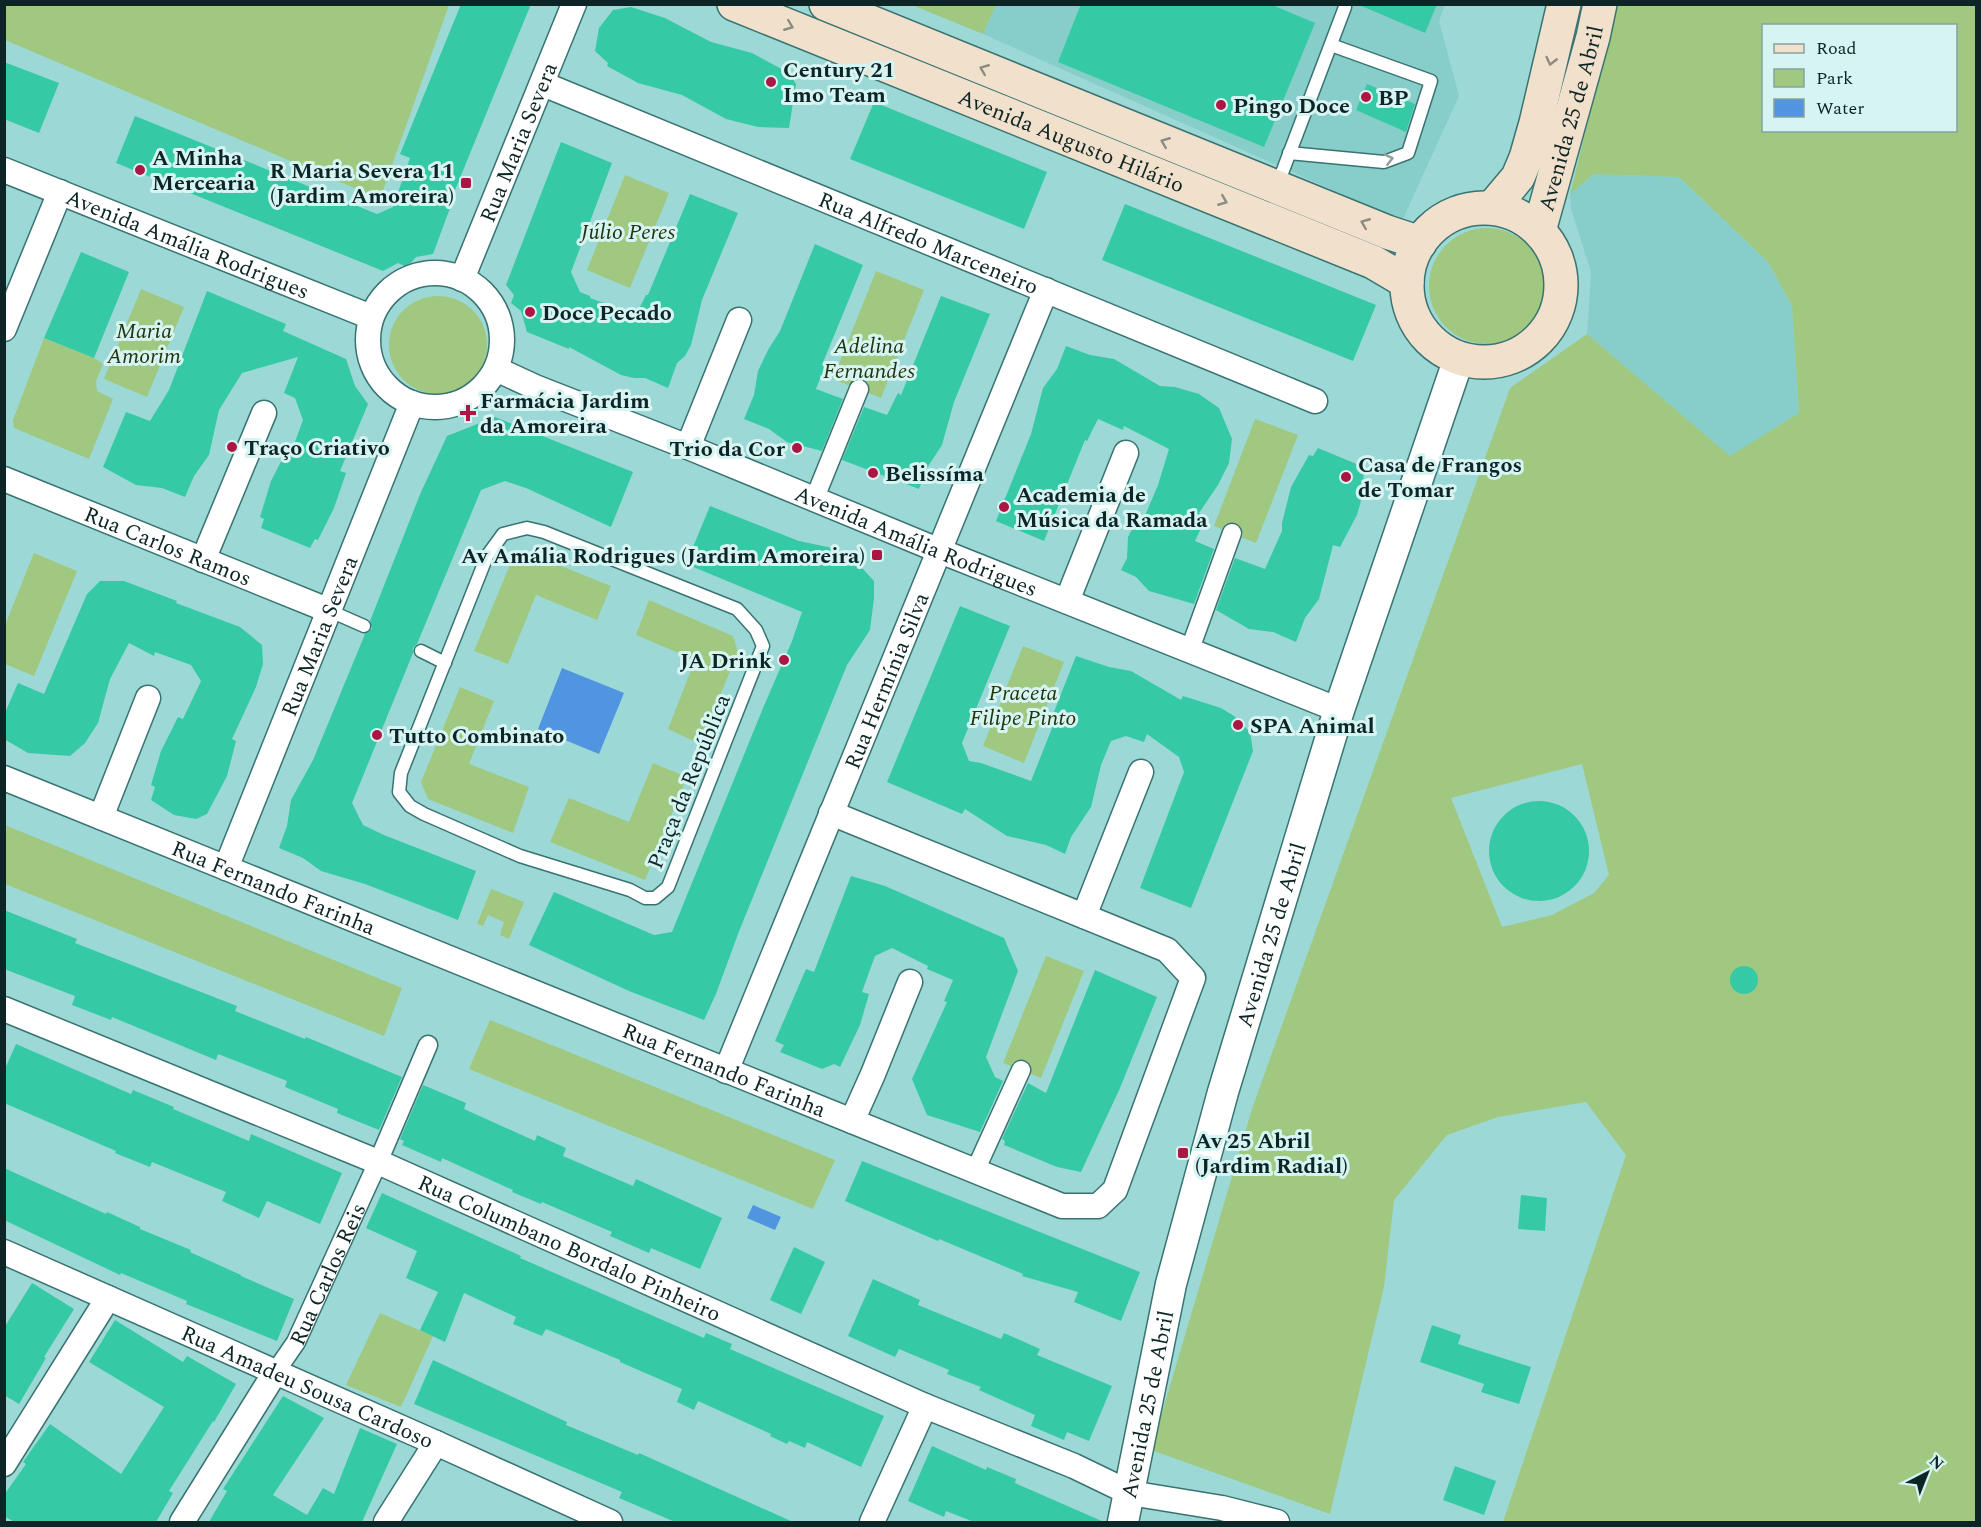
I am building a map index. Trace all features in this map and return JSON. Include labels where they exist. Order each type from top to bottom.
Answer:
[{"type":"main road","name":"Avenida Augusto Hilário","points":[[734,4],[1373,262],[1407,282]]},
{"type":"main road","name":"Avenida Augusto Hilário","points":[[826,4],[1387,232],[1420,243]]},
{"type":"main road","name":"Avenida 25 de Abril","points":[[1492,208],[1518,177],[1526,158],[1564,4]]},
{"type":"main road","name":"Avenida 25 de Abril","points":[[1539,231],[1588,58],[1600,4]]},
{"type":"main road","points":[[1492,208],[1517,216],[1539,231],[1554,252],[1561,277],[1560,303],[1550,327],[1533,346],[1510,358],[1484,363],[1459,358],[1437,346],[1420,328],[1410,306],[1407,282],[1411,262],[1420,243],[1434,227],[1451,216],[1471,209],[1492,208]]},
{"type":"street","name":"Rua Maria Severa","points":[[462,279],[574,4]]},
{"type":"street","name":"Rua Alfredo Marceneiro","points":[[543,84],[1315,401]]},
{"type":"street","name":"Avenida Amália Rodrigues","points":[[4,170],[371,317]]},
{"type":"street","points":[[4,328],[60,192]]},
{"type":"street","points":[[426,273],[444,274],[462,279],[480,291],[493,307],[501,327],[501,349],[496,369],[484,386],[469,398],[451,405],[432,407],[412,404],[394,393],[379,378],[370,358],[367,338],[371,317],[380,301],[393,287],[408,278],[426,273]]},
{"type":"street","name":"Rua Hermínia Silva","points":[[726,1071],[1046,290]]},
{"type":"street","points":[[688,447],[739,320]]},
{"type":"street","name":"Avenida 25 de Abril","points":[[1123,1522],[1171,1284],[1223,1092],[1339,710],[1459,358]]},
{"type":"street","name":"Avenida Amália Rodrigues","points":[[496,369],[940,551],[1339,710]]},
{"type":"street","points":[[814,500],[859,389]]},
{"type":"street","name":"Rua Maria Severa","points":[[226,868],[412,404]]},
{"type":"street","points":[[203,560],[264,413]]},
{"type":"street","points":[[1067,601],[1126,453]]},
{"type":"street","name":"Rua Carlos Ramos","points":[[4,479],[330,611]]},
{"type":"street","points":[[1190,649],[1232,533]]},
{"type":"street","points":[[101,818],[148,698]]},
{"type":"street","points":[[1084,916],[1141,772]]},
{"type":"street","name":"Rua Fernando Farinha","points":[[4,778],[1062,1206],[1098,1206],[1115,1190],[1193,978],[1167,950],[831,813]]},
{"type":"street","points":[[852,1121],[910,982]]},
{"type":"street","name":"Rua Columbano Bordalo Pinheiro","points":[[4,1009],[378,1162],[925,1406],[1074,1466],[1130,1493],[1222,1508],[1277,1522]]},
{"type":"street","name":"Rua Carlos Reis","points":[[182,1522],[276,1371],[297,1342],[428,1045]]},
{"type":"street","points":[[975,1171],[1021,1070]]},
{"type":"street","name":"Rua Amadeu Sousa Cardoso","points":[[4,1252],[276,1371],[610,1522]]},
{"type":"street","points":[[4,1464],[108,1298]]},
{"type":"street","points":[[872,1522],[925,1406]]},
{"type":"street","points":[[386,1522],[436,1443]]},
{"type":"lane","points":[[1277,187],[1345,8]]},
{"type":"lane","points":[[1289,153],[1384,162],[1408,153],[1431,81],[1331,45]]},
{"type":"lane","name":"Praça da República","points":[[527,528],[543,532],[737,609],[756,630],[764,646],[668,887],[655,898],[645,898],[630,890],[520,856],[410,806],[399,792],[401,773],[445,663],[487,556],[503,534],[527,528]]},
{"type":"lane","points":[[330,611],[364,626]]},
{"type":"lane","points":[[421,651],[445,663]]},
{"type":"shaded area","points":[[996,5],[1445,5],[1439,21],[1459,96],[1402,221],[983,34]]},
{"type":"shaded area","points":[[1594,174],[1679,177],[1768,262],[1792,306],[1799,413],[1730,457],[1587,334],[1591,272],[1571,209],[1570,194]]},
{"type":"green space","points":[[996,4],[983,34],[912,5]]},
{"type":"green space","points":[[4,5],[449,5],[380,199],[5,40]]},
{"type":"green space","points":[[1617,5],[1976,5],[1976,1522],[1503,1522],[1626,1155],[1586,1102],[1498,1117],[1447,1135],[1394,1200],[1384,1287],[1330,1514],[1151,1450],[1252,1109],[1510,388],[1587,334],[1730,456],[1799,413],[1792,306],[1768,262],[1679,177],[1594,174],[1570,194]],"holes":[[[1582,764],[1609,875],[1594,893],[1552,915],[1502,927],[1451,798]]]},
{"type":"green space","name":"Júlio Peres","points":[[625,175],[669,193],[630,288],[587,270]]},
{"type":"green space","points":[[1487,228],[1509,232],[1528,245],[1541,264],[1545,286],[1541,308],[1528,327],[1509,340],[1487,344],[1465,340],[1446,327],[1433,308],[1429,286],[1433,264],[1446,245],[1465,232]]},
{"type":"green space","name":"Adelina Fernandes","points":[[876,271],[924,290],[881,398],[833,379]]},
{"type":"green space","name":"Maria Amorim","points":[[141,289],[184,307],[147,397],[104,379]]},
{"type":"green space","points":[[438,296],[457,300],[472,311],[483,326],[487,345],[483,364],[472,379],[457,390],[438,394],[419,390],[404,379],[393,364],[389,345],[393,326],[404,311],[419,300]]},
{"type":"green space","points":[[44,338],[94,358],[103,364],[96,381],[97,391],[113,399],[89,459],[14,428],[13,420]]},
{"type":"green space","points":[[1255,419],[1298,435],[1256,543],[1214,526]]},
{"type":"green space","points":[[526,552],[611,586],[597,620],[536,595],[508,664],[474,651],[512,560]]},
{"type":"green space","points":[[34,553],[77,571],[34,676],[5,664],[5,625]]},
{"type":"green space","points":[[649,600],[733,636],[738,652],[700,744],[668,729],[695,660],[636,635]]},
{"type":"green space","name":"Praceta Filipe Pinto","points":[[1023,646],[1064,662],[1024,763],[983,746]]},
{"type":"green space","points":[[460,687],[494,701],[469,764],[529,787],[513,833],[428,799],[421,782]]},
{"type":"green space","points":[[653,763],[687,777],[645,880],[550,842],[569,798],[629,822]]},
{"type":"green space","points":[[5,825],[402,988],[384,1036],[5,884]]},
{"type":"green space","points":[[491,889],[524,902],[509,939],[500,935],[504,922],[488,915],[483,926],[477,924]]},
{"type":"green space","points":[[1046,956],[1084,971],[1041,1078],[1003,1063]]},
{"type":"green space","points":[[490,1020],[835,1160],[813,1209],[469,1069]]},
{"type":"green space","points":[[380,1313],[433,1336],[401,1407],[346,1385]]},
{"type":"water","points":[[562,668],[624,693],[599,754],[538,729]]},
{"type":"water","points":[[753,1205],[781,1217],[775,1230],[747,1218]]},
{"type":"building","points":[[461,4],[531,4],[451,200],[453,200],[433,254],[416,257],[407,267],[398,263],[383,271],[116,163],[135,116],[377,214],[393,207],[410,158],[400,154]]},
{"type":"building","name":"Pingo Doce","points":[[1081,4],[1270,4],[1315,23],[1264,147],[1058,62]]},
{"type":"building","points":[[1357,4],[1437,4],[1425,33]]},
{"type":"building","points":[[631,7],[665,18],[711,42],[752,53],[789,73],[796,84],[789,128],[758,127],[726,119],[682,95],[638,83],[607,66],[608,63],[595,51],[599,28],[613,10]]},
{"type":"building","points":[[4,62],[59,83],[39,133],[4,119]]},
{"type":"building","points":[[1367,84],[1415,104],[1406,132],[1356,110]]},
{"type":"building","points":[[874,102],[1047,172],[1024,229],[850,159]]},
{"type":"building","points":[[561,142],[612,163],[571,272],[580,292],[590,298],[636,315],[648,295],[690,194],[738,213],[702,300],[691,345],[685,356],[677,363],[668,388],[645,378],[621,375],[569,347],[569,349],[527,332],[521,311],[511,303],[514,295],[506,285]]},
{"type":"building","points":[[1125,204],[1376,305],[1353,361],[1102,260]]},
{"type":"building","points":[[815,244],[863,265],[822,365],[825,366],[816,389],[843,399],[822,451],[787,442],[769,429],[744,419],[754,395],[758,371],[780,331]]},
{"type":"building","points":[[81,252],[129,272],[94,358],[44,338]]},
{"type":"building","points":[[207,291],[286,324],[283,331],[346,359],[355,386],[368,404],[340,471],[346,473],[334,508],[318,540],[315,539],[310,548],[261,528],[264,519],[260,517],[271,481],[288,448],[292,450],[303,420],[295,398],[284,393],[298,357],[242,373],[219,410],[209,455],[194,476],[185,497],[162,488],[136,485],[103,467],[126,412],[150,421],[169,390]]},
{"type":"building","points":[[941,296],[990,314],[954,402],[942,445],[927,468],[919,489],[842,460],[864,407],[887,415],[898,393],[901,395]]},
{"type":"building","points":[[1066,346],[1090,355],[1114,359],[1160,386],[1175,387],[1199,394],[1219,408],[1232,439],[1229,463],[1218,485],[1199,513],[1206,518],[1195,541],[1214,549],[1194,604],[1149,591],[1136,577],[1121,570],[1127,558],[1128,537],[1139,515],[1144,518],[1158,485],[1169,449],[1124,426],[1123,430],[1098,419],[1087,441],[1085,440],[1044,541],[996,521],[1031,434],[1043,388],[1057,369]]},
{"type":"building","points":[[495,417],[633,472],[611,527],[526,488],[505,481],[481,490],[417,644],[413,648],[413,653],[352,803],[363,825],[476,871],[458,920],[365,884],[321,871],[303,858],[279,848],[287,826],[291,800],[313,760],[365,634],[372,629],[370,621],[421,492],[447,436]]},
{"type":"building","points":[[1318,448],[1366,468],[1363,478],[1367,479],[1357,515],[1340,547],[1333,545],[1319,599],[1305,618],[1296,642],[1273,632],[1249,629],[1216,610],[1235,558],[1265,569],[1282,531],[1291,487],[1309,455],[1313,456]]},
{"type":"building","points":[[710,506],[799,541],[837,549],[862,568],[874,581],[874,598],[870,630],[847,665],[704,1020],[629,991],[529,945],[554,892],[654,935],[672,932],[792,641],[802,612],[686,564]]},
{"type":"building","points":[[100,581],[124,581],[177,601],[176,603],[240,627],[262,645],[263,664],[256,687],[232,739],[236,741],[227,776],[207,814],[196,819],[174,815],[151,800],[155,787],[151,785],[161,751],[178,717],[183,719],[201,681],[191,665],[155,652],[154,656],[129,643],[110,679],[98,723],[85,743],[70,756],[28,753],[4,739],[4,715],[18,683],[44,694],[87,594]]},
{"type":"building","points":[[960,606],[1010,626],[962,743],[969,761],[1031,781],[1054,723],[1050,722],[1076,656],[1109,667],[1131,671],[1181,700],[1183,696],[1221,708],[1234,716],[1250,732],[1253,751],[1191,908],[1140,888],[1184,772],[1179,757],[1147,734],[1144,742],[1126,736],[1111,741],[1101,765],[1091,807],[1071,837],[1065,854],[1046,845],[1007,836],[965,809],[962,814],[887,782]]},
{"type":"building","points":[[1539,801],[1558,805],[1575,815],[1585,832],[1589,851],[1585,870],[1575,887],[1558,897],[1539,901],[1520,897],[1503,887],[1493,870],[1489,851],[1493,832],[1503,815],[1520,805]]},
{"type":"building","points":[[851,876],[885,886],[1004,938],[1018,971],[986,1057],[995,1077],[1003,1081],[980,1132],[927,1115],[912,1079],[947,1002],[944,1001],[953,980],[927,969],[928,966],[892,948],[875,956],[862,992],[869,994],[860,1025],[840,1067],[834,1064],[822,1069],[780,1052],[784,1045],[775,1041],[806,969],[814,972]]},
{"type":"building","points":[[4,910],[77,939],[75,943],[237,1006],[235,1011],[305,1039],[306,1037],[402,1077],[379,1130],[337,1113],[338,1109],[285,1087],[287,1081],[218,1054],[216,1060],[112,1017],[111,1020],[72,1005],[75,996],[4,969]]},
{"type":"building","points":[[1744,966],[1754,970],[1758,980],[1754,990],[1744,994],[1734,990],[1730,980],[1734,970]]},
{"type":"building","points":[[1095,970],[1157,997],[1120,1088],[1081,1172],[1057,1167],[1004,1145],[1005,1141],[1002,1139],[1028,1083],[1046,1093]]},
{"type":"building","points":[[16,1044],[131,1094],[133,1090],[174,1107],[173,1109],[249,1141],[251,1134],[342,1173],[320,1224],[267,1201],[259,1218],[222,1201],[226,1192],[152,1162],[150,1167],[115,1153],[116,1151],[4,1103],[4,1071]]},
{"type":"building","points":[[423,1085],[466,1103],[464,1109],[535,1141],[537,1135],[566,1148],[563,1156],[633,1186],[636,1179],[722,1218],[700,1269],[651,1248],[649,1253],[610,1236],[612,1232],[542,1202],[541,1204],[512,1192],[513,1190],[442,1158],[441,1162],[402,1145],[404,1141],[400,1139]]},
{"type":"building","points":[[862,1161],[1140,1272],[1121,1321],[1074,1302],[1078,1292],[1022,1276],[1023,1274],[845,1201]]},
{"type":"building","points":[[4,1168],[106,1214],[107,1212],[294,1299],[277,1341],[186,1304],[187,1301],[121,1273],[120,1275],[4,1220]]},
{"type":"building","points":[[382,1193],[521,1256],[520,1258],[704,1338],[706,1333],[732,1344],[730,1349],[884,1416],[861,1467],[807,1442],[805,1448],[789,1441],[787,1444],[770,1436],[771,1434],[698,1401],[694,1410],[677,1402],[682,1389],[546,1329],[542,1336],[513,1324],[516,1317],[464,1293],[445,1342],[420,1330],[438,1292],[406,1278],[417,1251],[366,1228]]},
{"type":"building","points":[[1521,1195],[1547,1198],[1545,1231],[1518,1229]]},
{"type":"building","points":[[794,1247],[825,1262],[801,1314],[770,1300]]},
{"type":"building","points":[[873,1279],[920,1300],[918,1305],[1001,1339],[1004,1333],[1040,1349],[1037,1355],[1112,1386],[1089,1441],[1067,1432],[1064,1440],[1031,1426],[1035,1415],[979,1390],[981,1387],[947,1374],[949,1370],[899,1349],[895,1357],[848,1336]]},
{"type":"building","points":[[32,1283],[74,1309],[44,1357],[46,1358],[19,1404],[4,1395],[4,1328]]},
{"type":"building","points":[[115,1320],[183,1362],[187,1356],[236,1384],[169,1491],[173,1493],[156,1522],[14,1522],[4,1516],[4,1495],[26,1464],[23,1462],[50,1424],[121,1474],[164,1407],[89,1362]]},
{"type":"building","points":[[1432,1325],[1461,1335],[1458,1344],[1531,1367],[1519,1404],[1481,1392],[1484,1384],[1420,1362]]},
{"type":"building","points":[[433,1360],[567,1422],[566,1425],[638,1455],[639,1453],[793,1522],[675,1522],[619,1498],[622,1492],[414,1404]]},
{"type":"building","points":[[283,1396],[324,1418],[273,1495],[307,1515],[323,1488],[334,1494],[360,1428],[397,1444],[362,1522],[209,1522],[227,1491],[223,1489]]},
{"type":"building","points":[[932,1446],[986,1470],[987,1467],[1016,1479],[1015,1483],[1104,1522],[974,1522],[946,1511],[944,1517],[908,1501]]},
{"type":"building","points":[[1455,1466],[1496,1481],[1484,1515],[1443,1500]]},
{"type":"place","name":"Century 21 Imo Team","points":[[771,82]]},
{"type":"place","name":"BP","points":[[1366,97]]},
{"type":"place","name":"Pingo Doce","points":[[1221,105]]},
{"type":"place","name":"A Minha Mercearia","points":[[140,170]]},
{"type":"place","name":"R Maria Severa 11 (Jardim Amoreira)","points":[[466,183]]},
{"type":"place","name":"Doce Pecado","points":[[530,312]]},
{"type":"place","name":"Farmácia Jardim da Amoreira","points":[[468,413]]},
{"type":"place","name":"Traço Criativo","points":[[232,447]]},
{"type":"place","name":"Trio da Cor","points":[[797,448]]},
{"type":"place","name":"Belissíma","points":[[873,473]]},
{"type":"place","name":"Casa de Frangos de Tomar","points":[[1346,477]]},
{"type":"place","name":"Academia de Música da Ramada","points":[[1004,507]]},
{"type":"place","name":"Av Amália Rodrigues (Jardim Amoreira)","points":[[877,555]]},
{"type":"place","name":"JA Drink","points":[[784,660]]},
{"type":"place","name":"SPA Animal","points":[[1238,725]]},
{"type":"place","name":"Tutto Combinato","points":[[377,735]]},
{"type":"place","name":"Av 25 Abril (Jardim Radial)","points":[[1183,1153]]}]
